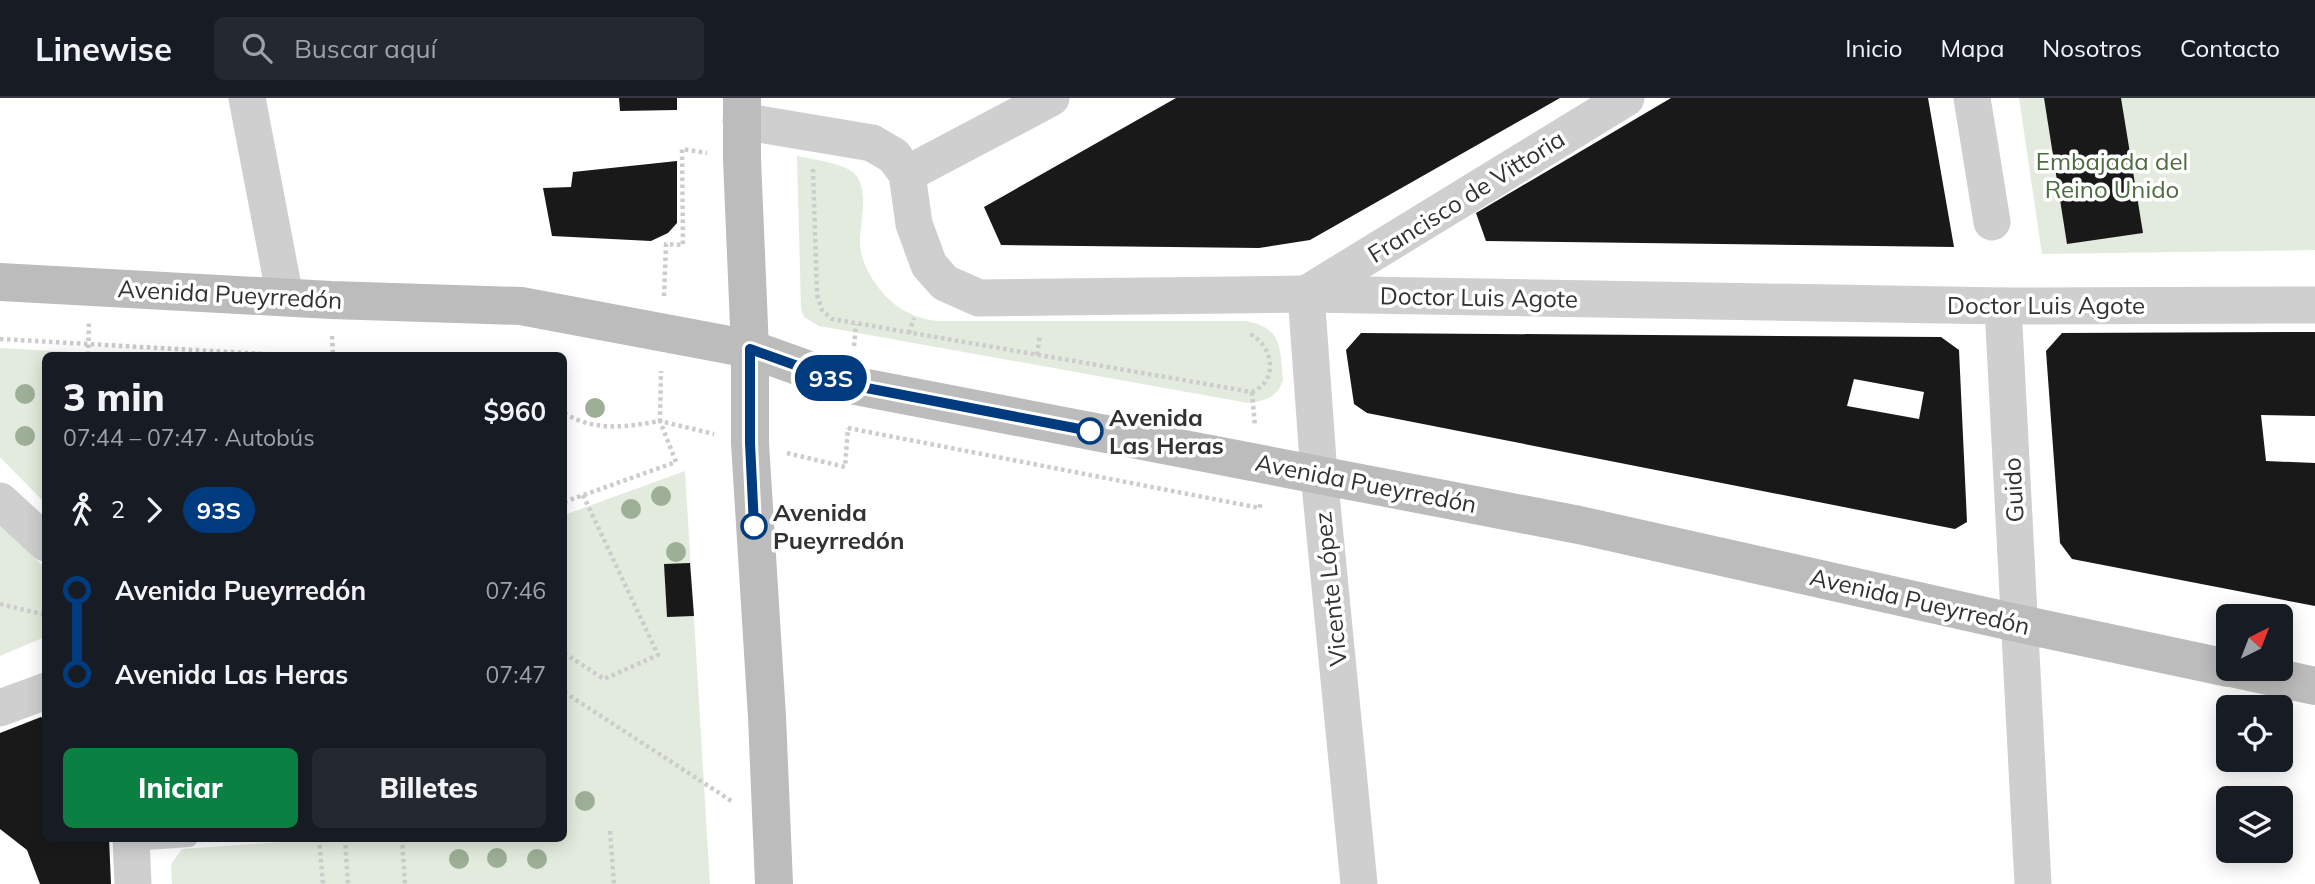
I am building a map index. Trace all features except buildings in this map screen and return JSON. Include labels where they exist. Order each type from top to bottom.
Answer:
[{"type":"main road","points":[[741,109],[750,349],[750,443],[774,884]]},
{"type":"main road","name":"Avenida Pueyrredón","points":[[0,282],[520,306],[750,349],[851,385],[1580,525],[2216,665]]},
{"type":"main road","name":"Avenida Pueyrredón","points":[[2291,681],[2315,686]]},
{"type":"street","points":[[247,98],[285,297]]},
{"type":"street","points":[[741,109],[872,143],[894,156],[908,174],[1051,98]]},
{"type":"street","name":"Francisco de Vittoria","points":[[1306,294],[1626,98]]},
{"type":"street","points":[[1972,98],[1992,222]]},
{"type":"street","name":"Doctor Luis Agote","points":[[908,174],[914,224],[929,265],[945,284],[979,298],[1306,294],[2003,306],[2315,305]]},
{"type":"street","name":"Vicente López","points":[[1306,294],[1319,474],[1359,884]]},
{"type":"street","name":"Guido","points":[[2003,306],[2033,884]]},
{"type":"street","points":[[0,501],[42,539]]},
{"type":"street","points":[[0,708],[42,692]]},
{"type":"street","points":[[131,842],[133,884]]},
{"type":"path","points":[[909,333],[914,318]]},
{"type":"path","points":[[0,339],[229,352]]},
{"type":"path","points":[[848,428],[1260,508]]},
{"type":"path","points":[[567,655],[604,680],[658,655],[583,495]]},
{"type":"path","points":[[0,604],[42,614]]},
{"type":"path","points":[[567,694],[772,827]]},
{"type":"path","points":[[610,831],[614,884]]},
{"type":"path","points":[[318,842],[323,884]]},
{"type":"path","points":[[345,842],[348,884]]},
{"type":"path","points":[[402,842],[405,884]]},
{"type":"green space","name":"Embajada del Reino Unido","points":[[2019,98],[2315,98],[2315,250],[2042,254]]},
{"type":"green space","points":[[797,156],[835,164],[854,173],[862,188],[860,242],[864,262],[882,292],[910,314],[938,321],[1245,321],[1266,328],[1277,340],[1282,368],[1281,386],[1270,397],[1248,403],[819,326],[804,317],[801,309]]},
{"type":"green space","points":[[0,348],[74,352],[42,352],[42,500],[0,457]]},
{"type":"green space","points":[[685,471],[710,884],[172,884],[171,864],[182,849],[283,842],[567,842],[567,514]]},
{"type":"green space","points":[[0,526],[42,566],[42,638],[0,656]]},
{"type":"bus line","name":"93S","points":[[754,526],[750,443],[750,349],[851,385],[1090,431]]},
{"type":"place","name":"Avenida Las Heras","points":[[1090,431]]},
{"type":"place","name":"Avenida Pueyrredón","points":[[754,526]]}]
